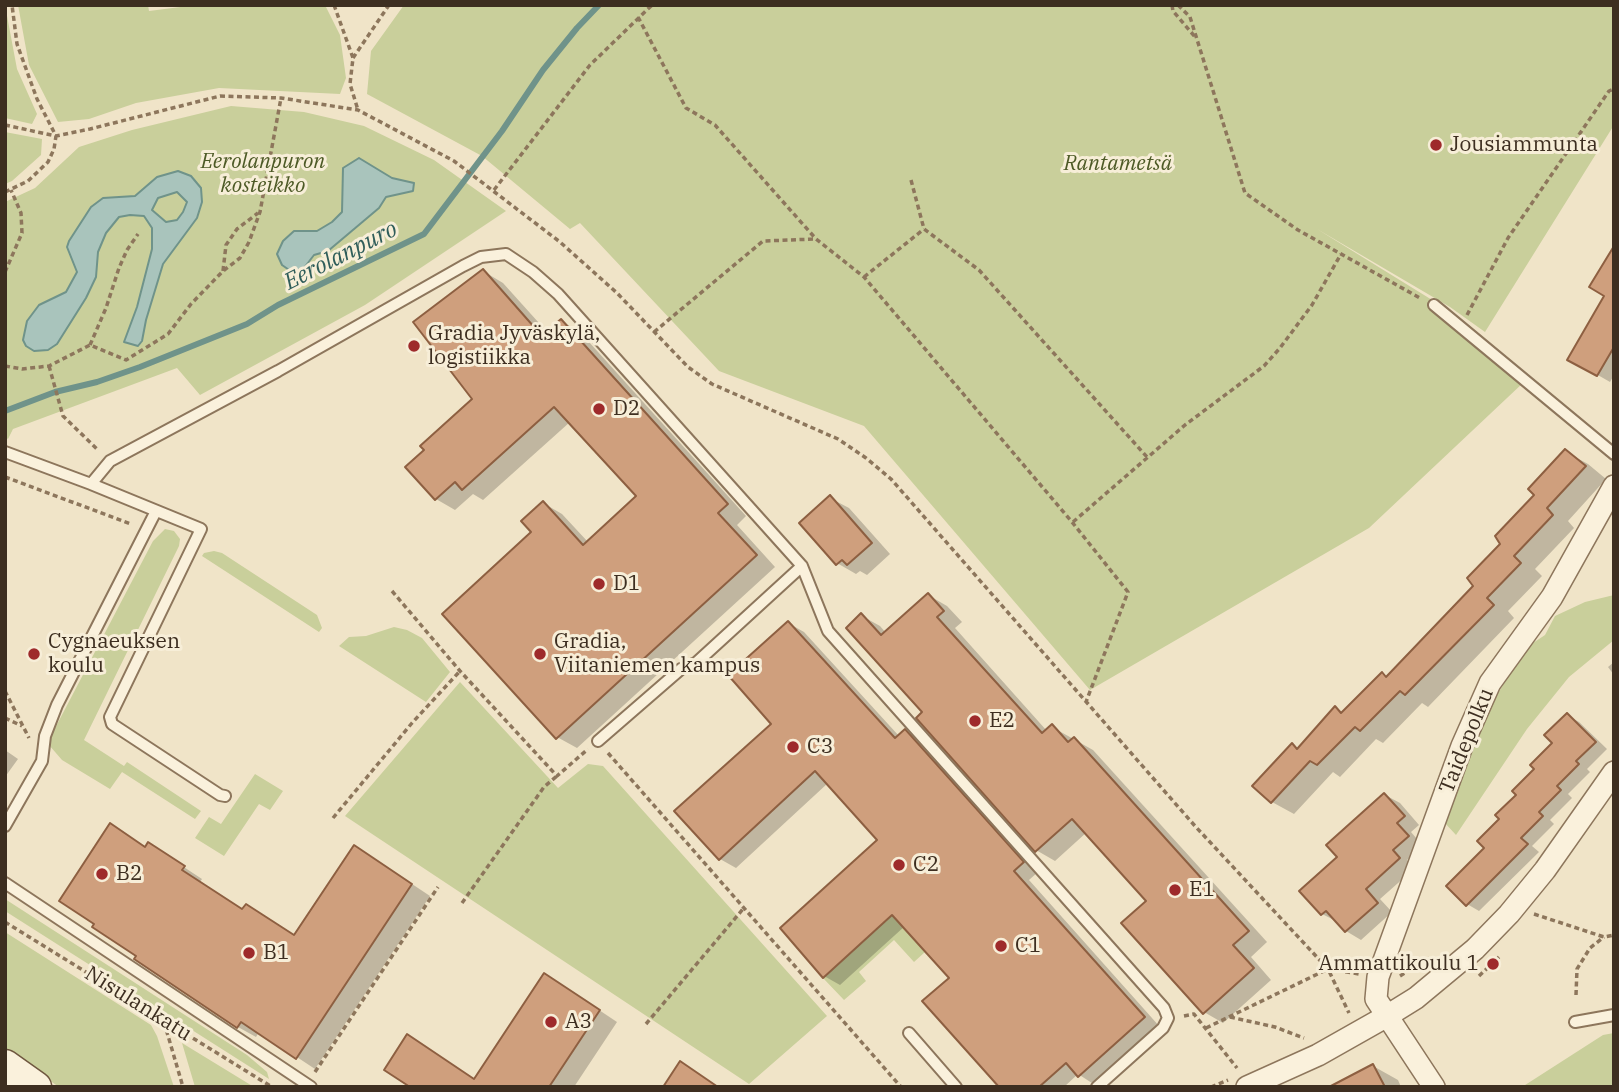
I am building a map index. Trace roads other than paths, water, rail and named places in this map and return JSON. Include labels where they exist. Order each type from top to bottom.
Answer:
[{"type":"main road","points":[[5,1065],[36,1087]]},
{"type":"street","name":"Taidepolku","points":[[1434,1087],[1376,999],[1378,977],[1462,746],[1490,683],[1552,597],[1614,486]]},
{"type":"street","points":[[1244,1080],[1318,1055],[1358,1034],[1416,998],[1475,949],[1509,914],[1545,870],[1614,772]]},
{"type":"lane","points":[[92,484],[110,461],[278,371],[463,266],[481,257],[506,254],[533,272],[558,294],[802,566],[828,631],[1164,1008],[1168,1017],[1163,1028],[1097,1087]]},
{"type":"lane","points":[[1434,305],[1614,454]]},
{"type":"lane","points":[[5,452],[92,484],[201,530],[110,717],[112,724],[219,795],[225,796]]},
{"type":"lane","points":[[5,826],[42,761],[45,736],[57,705],[156,511]]},
{"type":"lane","points":[[597,741],[681,669],[696,663],[802,566]]},
{"type":"lane","points":[[5,883],[309,1085]]},
{"type":"lane","points":[[1575,1022],[1614,1015]]},
{"type":"lane","points":[[909,1033],[956,1087]]},
{"type":"water","points":[[359,158],[392,178],[414,183],[413,191],[386,197],[379,208],[328,251],[314,255],[304,268],[292,272],[282,265],[277,254],[283,241],[294,231],[317,231],[342,212],[343,168]]},
{"type":"water","points":[[178,171],[191,176],[201,188],[202,202],[197,218],[163,264],[142,341],[138,346],[124,342],[137,307],[152,249],[152,228],[144,216],[130,215],[119,217],[106,233],[98,252],[96,277],[57,344],[48,350],[34,351],[26,346],[23,340],[27,321],[39,305],[66,292],[77,272],[67,247],[91,207],[103,198],[135,196],[157,177]],"holes":[[[177,192],[187,202],[177,220],[166,222],[152,210],[158,198]]]},
{"type":"waterway","name":"Eerolanpuro","points":[[5,411],[55,392],[97,382],[140,367],[247,324],[278,305],[424,234],[502,131],[543,70],[599,5]]},
{"type":"place","name":"Jousiammunta","points":[[1436,145]]},
{"type":"place","name":"Gradia Jyväskylä, logistiikka","points":[[414,346]]},
{"type":"place","name":"D2","points":[[599,409]]},
{"type":"place","name":"D1","points":[[599,584]]},
{"type":"place","name":"Cygnaeuksen koulu","points":[[34,654]]},
{"type":"place","name":"Gradia, Viitaniemen kampus","points":[[540,654]]},
{"type":"place","name":"E2","points":[[975,721]]},
{"type":"place","name":"C3","points":[[793,747]]},
{"type":"place","name":"C2","points":[[899,865]]},
{"type":"place","name":"B2","points":[[102,874]]},
{"type":"place","name":"E1","points":[[1175,890]]},
{"type":"place","name":"C1","points":[[1001,946]]},
{"type":"place","name":"B1","points":[[249,953]]},
{"type":"place","name":"Ammattikoulu 1","points":[[1493,964]]},
{"type":"place","name":"A3","points":[[551,1022]]},
{"type":"park label","name":"Rantametsä","points":[[1118,164]]},
{"type":"park label","name":"Eerolanpuron kosteikko","points":[[263,174]]}]
